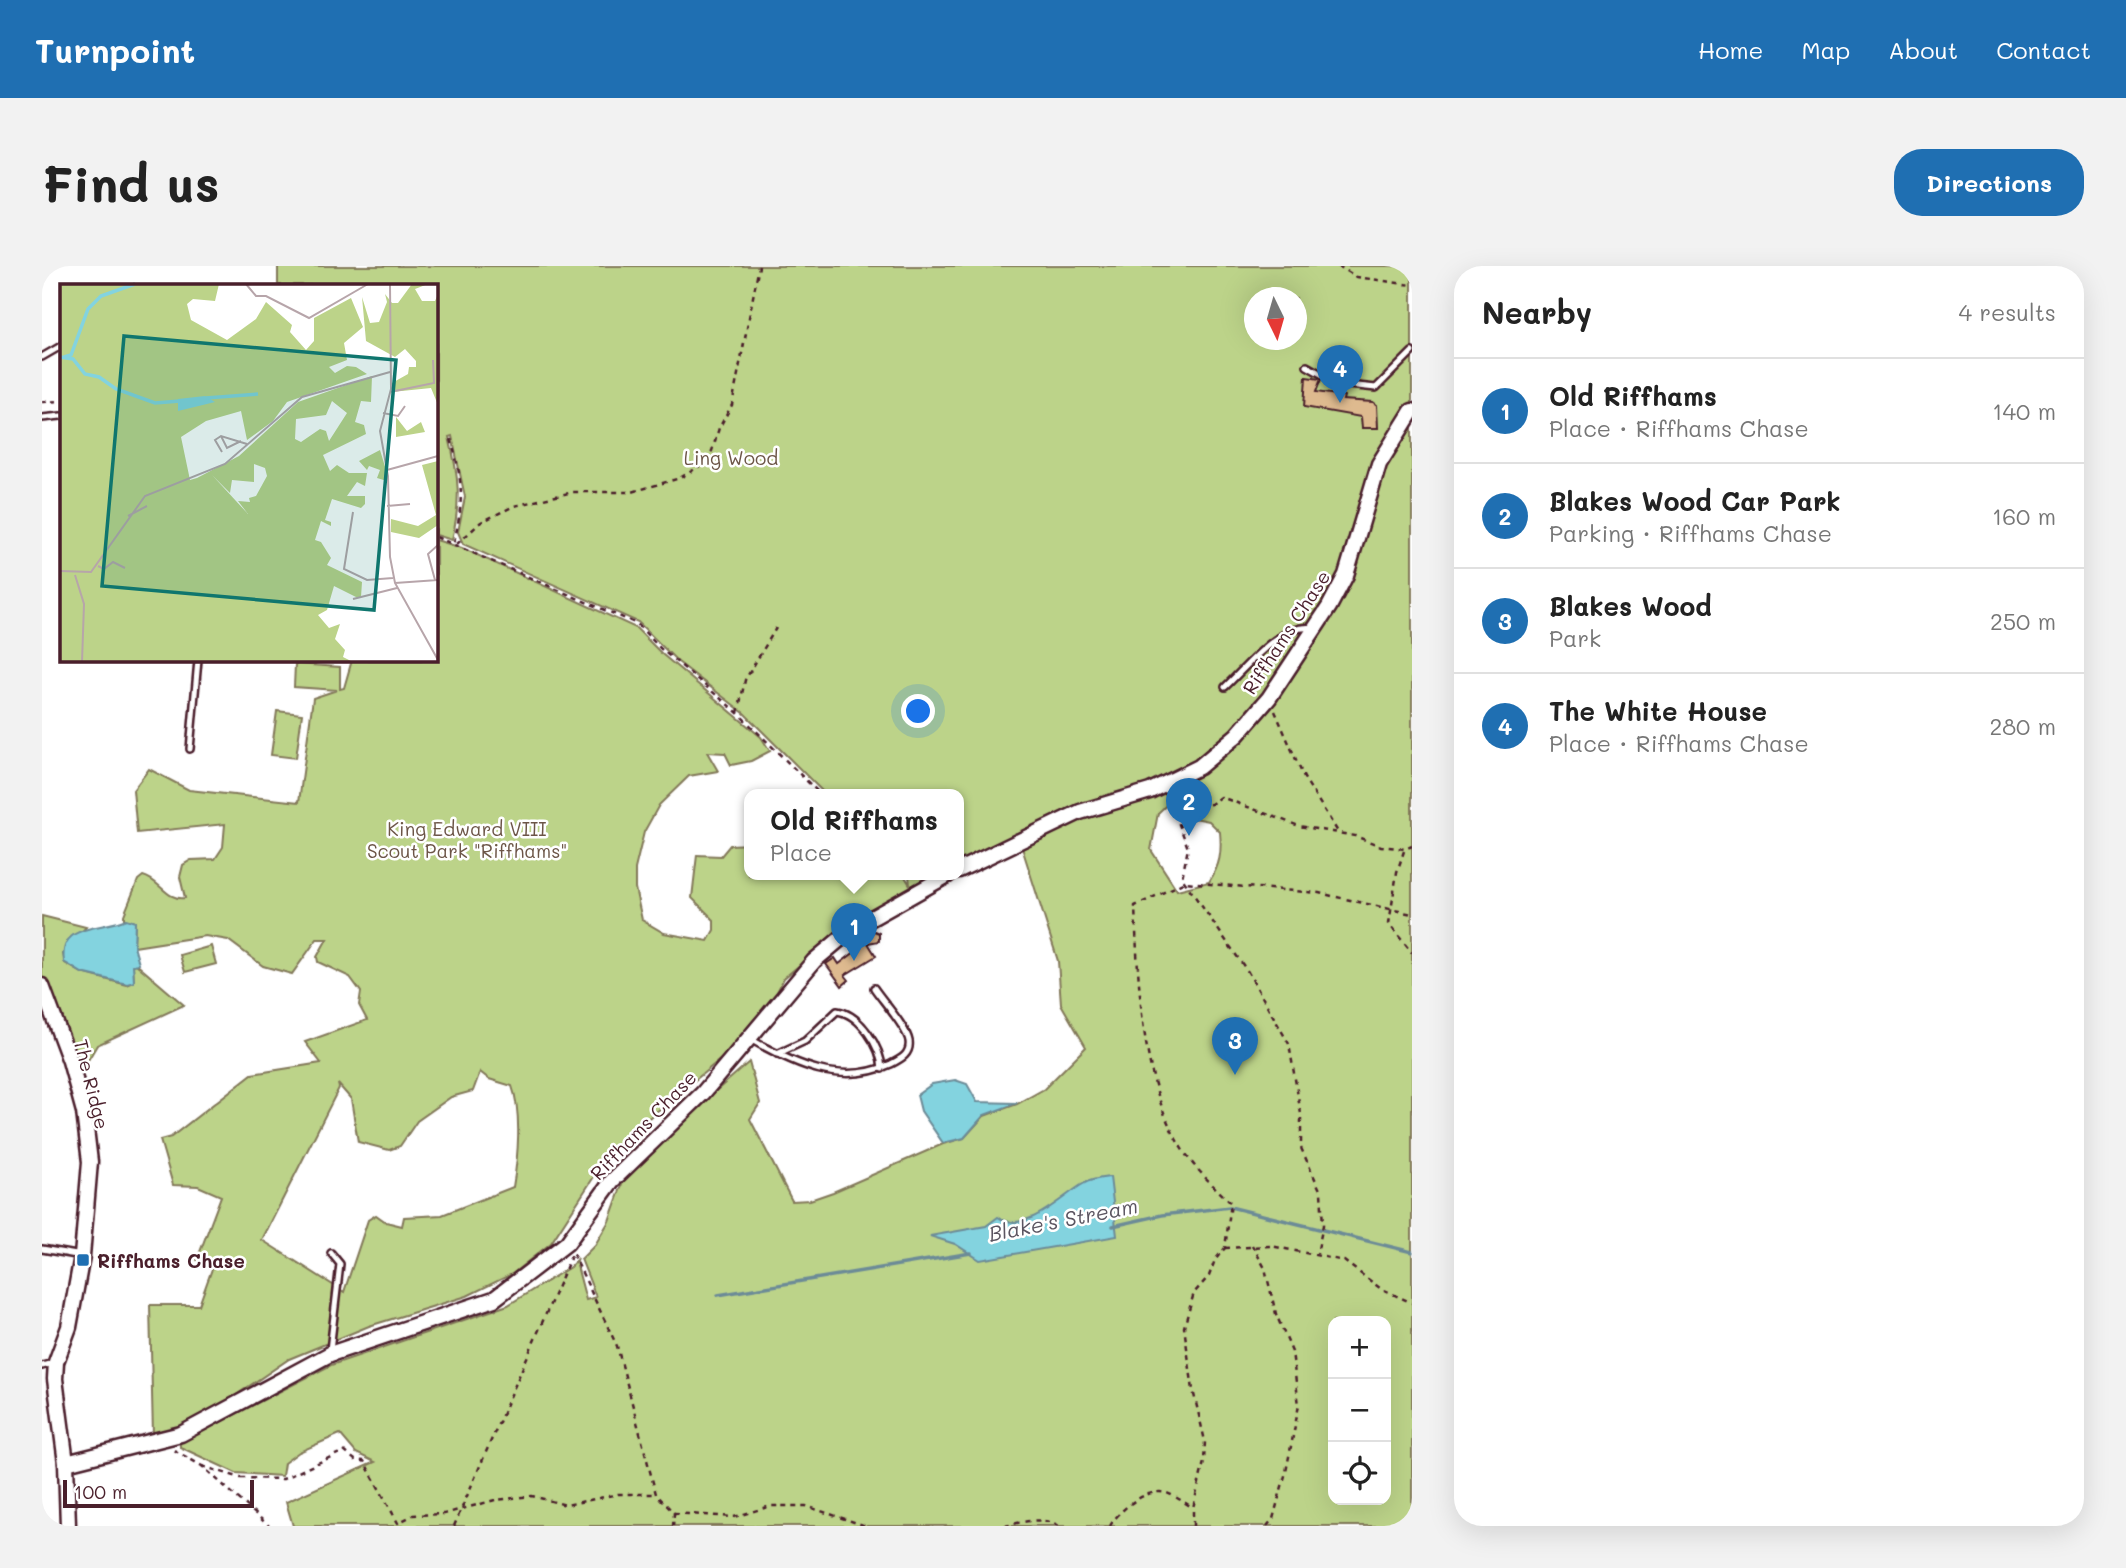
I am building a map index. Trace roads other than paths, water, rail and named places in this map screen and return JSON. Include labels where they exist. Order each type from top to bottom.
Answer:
[{"type":"street","name":"Riffhams Chase","points":[[964,868],[1080,812],[1165,783],[1199,767],[1237,735],[1269,698],[1346,575],[1380,464],[1412,411]]},
{"type":"street","name":"Riffhams Chase","points":[[66,1463],[181,1434],[330,1354],[494,1299],[567,1243],[612,1181],[703,1093],[823,953],[852,929],[939,880]]},
{"type":"street","name":"The Ridge","points":[[42,986],[70,1061],[84,1112],[90,1161],[82,1256],[69,1327],[49,1364],[55,1379],[66,1463],[68,1526]]},
{"type":"lane","points":[[42,357],[60,347]]},
{"type":"lane","points":[[1307,366],[1339,384],[1376,388],[1412,352]]},
{"type":"lane","points":[[42,418],[60,416]]},
{"type":"lane","points":[[1226,687],[1283,635],[1293,629],[1314,628]]},
{"type":"lane","points":[[190,749],[198,662]]},
{"type":"lane","points":[[750,1039],[777,1054],[819,1071],[866,1074],[882,1069],[908,1053],[909,1044],[907,1035],[874,988]]},
{"type":"lane","points":[[777,1054],[805,1041],[837,1011],[847,1013],[877,1046],[882,1069]]},
{"type":"lane","points":[[42,1249],[82,1256]]},
{"type":"lane","points":[[330,1354],[340,1264],[331,1253]]},
{"type":"water","points":[[126,919],[135,922],[134,946],[139,964],[133,965],[134,982],[127,984],[82,973],[64,962],[64,949],[75,934]]},
{"type":"water","points":[[955,1080],[967,1084],[977,1102],[1017,1103],[984,1115],[964,1138],[943,1143],[921,1111],[917,1095],[932,1084]]},
{"type":"water","points":[[1110,1177],[1117,1236],[980,1260],[955,1244],[930,1236],[986,1226],[998,1217],[1008,1222],[1019,1222],[1042,1212],[1086,1182]]},
{"type":"waterway","name":"Blake's Stream","points":[[1113,1226],[1162,1215],[1230,1207],[1412,1252]]},
{"type":"waterway","name":"Blake's Stream","points":[[718,1295],[971,1253]]},
{"type":"place","name":"The White House","points":[[1340,403]]},
{"type":"place","name":"Blakes Wood Car Park","points":[[1189,836]]},
{"type":"place","name":"Old Riffhams","points":[[854,961]]},
{"type":"place","name":"Blakes Wood","points":[[1235,1075]]},
{"type":"place","name":"Riffhams Chase","points":[[83,1260]]},
{"type":"park label","name":"Ling Wood","points":[[731,457]]},
{"type":"park label","name":"King Edward VIII Scout Park \"Riffhams\"","points":[[467,839]]}]
